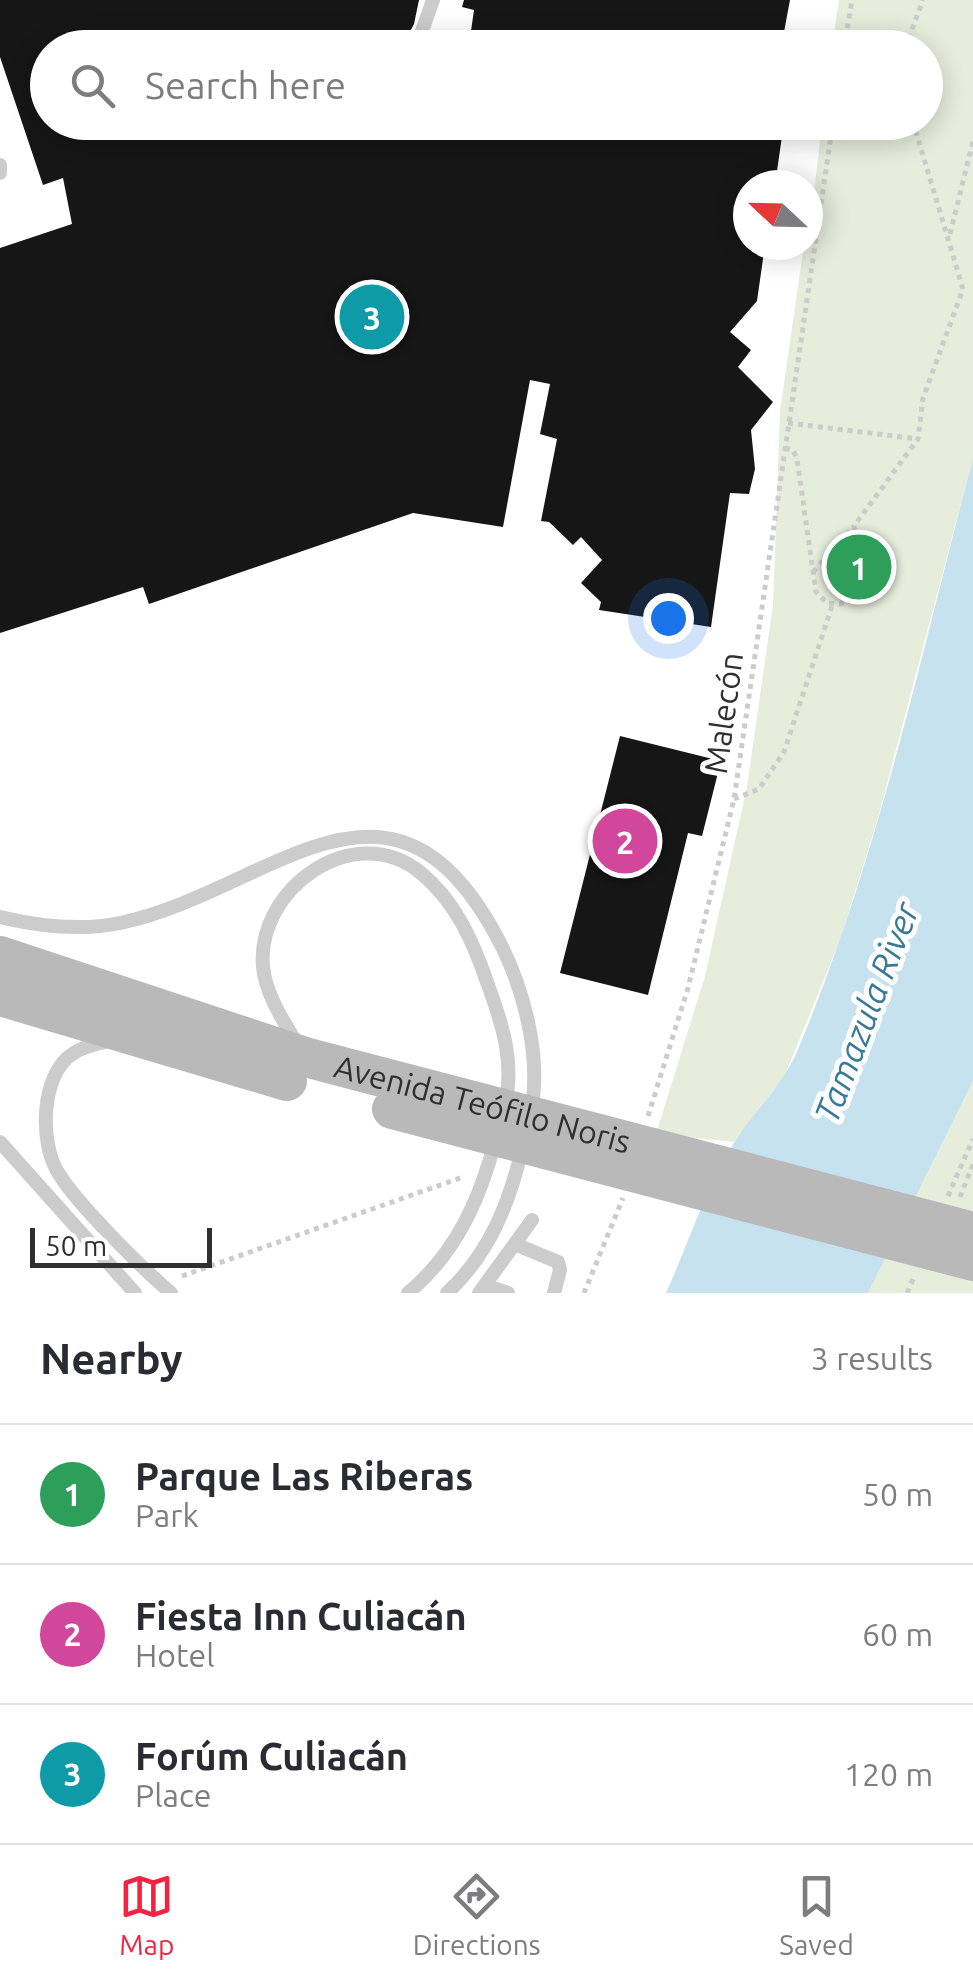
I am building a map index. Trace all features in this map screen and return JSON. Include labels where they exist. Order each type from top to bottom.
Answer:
[{"type":"main road","name":"Avenida Teófilo Noris","points":[[0,956],[301,1070],[973,1262]]},
{"type":"main road","name":"Avenida Teófilo Noris","points":[[0,996],[126,1034],[301,1070],[973,1232]]},
{"type":"lane","points":[[422,30],[432,0]]},
{"type":"lane","points":[[0,165],[0,173]]},
{"type":"lane","points":[[0,916],[49,926],[119,923],[221,887],[319,843],[366,834],[418,846],[472,892],[501,944],[528,1024],[535,1094],[512,1195],[467,1275],[447,1293]]},
{"type":"lane","points":[[301,1070],[268,989],[263,965],[271,920],[294,884],[333,860],[356,854],[378,856],[419,871],[455,910],[473,942],[505,1033],[510,1088],[482,1192],[458,1239],[408,1293]]},
{"type":"lane","points":[[455,910],[466,904],[472,892]]},
{"type":"lane","points":[[126,1034],[72,1053],[54,1074],[47,1104],[48,1141],[57,1173],[165,1288]]},
{"type":"lane","points":[[0,1142],[134,1293]]},
{"type":"lane","points":[[508,1293],[482,1289],[532,1220]]},
{"type":"lane","points":[[517,1245],[558,1262],[560,1270],[554,1293]]},
{"type":"path","points":[[847,30],[852,0]]},
{"type":"path","points":[[911,30],[922,0]]},
{"type":"path","name":"Malecón","points":[[644,1127],[688,988],[734,799],[830,140]]},
{"type":"path","points":[[813,572],[854,526],[918,439],[927,384],[964,288],[919,140]]},
{"type":"path","points":[[949,236],[973,141]]},
{"type":"path","points":[[788,423],[918,439]]},
{"type":"path","points":[[784,448],[793,450],[797,459],[816,592],[833,603],[841,604],[854,590],[860,563],[854,526]]},
{"type":"path","points":[[734,799],[759,788],[784,752],[833,603]]},
{"type":"path","points":[[165,1288],[462,1177],[480,1183]]},
{"type":"path","points":[[584,1293],[628,1180]]},
{"type":"path","points":[[603,1195],[622,1198]]},
{"type":"green space","points":[[839,0],[973,0],[973,458],[878,818],[840,940],[785,1075],[734,1142],[656,1134],[705,976],[747,787],[773,605],[780,411],[802,260],[823,260],[823,170],[817,170],[820,140],[943,140],[943,30],[835,30]]},
{"type":"green space","points":[[973,1081],[973,1293],[868,1293]]},
{"type":"water","name":"Tamazula River","points":[[973,458],[973,1081],[868,1293],[666,1293],[715,1177],[735,1141],[793,1060],[827,976],[875,830]]},
{"type":"building","points":[[0,0],[419,0],[411,30],[30,30],[30,140],[781,140],[777,170],[733,170],[733,260],[763,260],[757,301],[730,332],[751,350],[738,367],[773,402],[751,430],[755,469],[749,494],[730,493],[711,627],[599,610],[601,602],[581,583],[602,560],[581,537],[573,545],[549,522],[541,521],[557,439],[540,434],[550,384],[530,380],[503,527],[413,513],[149,604],[143,587],[0,633],[0,248],[72,224],[63,178],[43,185],[0,57]]},
{"type":"building","points":[[464,0],[790,0],[784,30],[471,30],[474,10],[462,7]]},
{"type":"building","points":[[620,736],[721,761],[702,836],[688,833],[648,995],[560,973]]},
{"type":"place","name":"Forúm Culiacán","points":[[372,317]]},
{"type":"place","name":"Parque Las Riberas","points":[[859,567]]},
{"type":"place","name":"Fiesta Inn Culiacán","points":[[625,841]]}]
